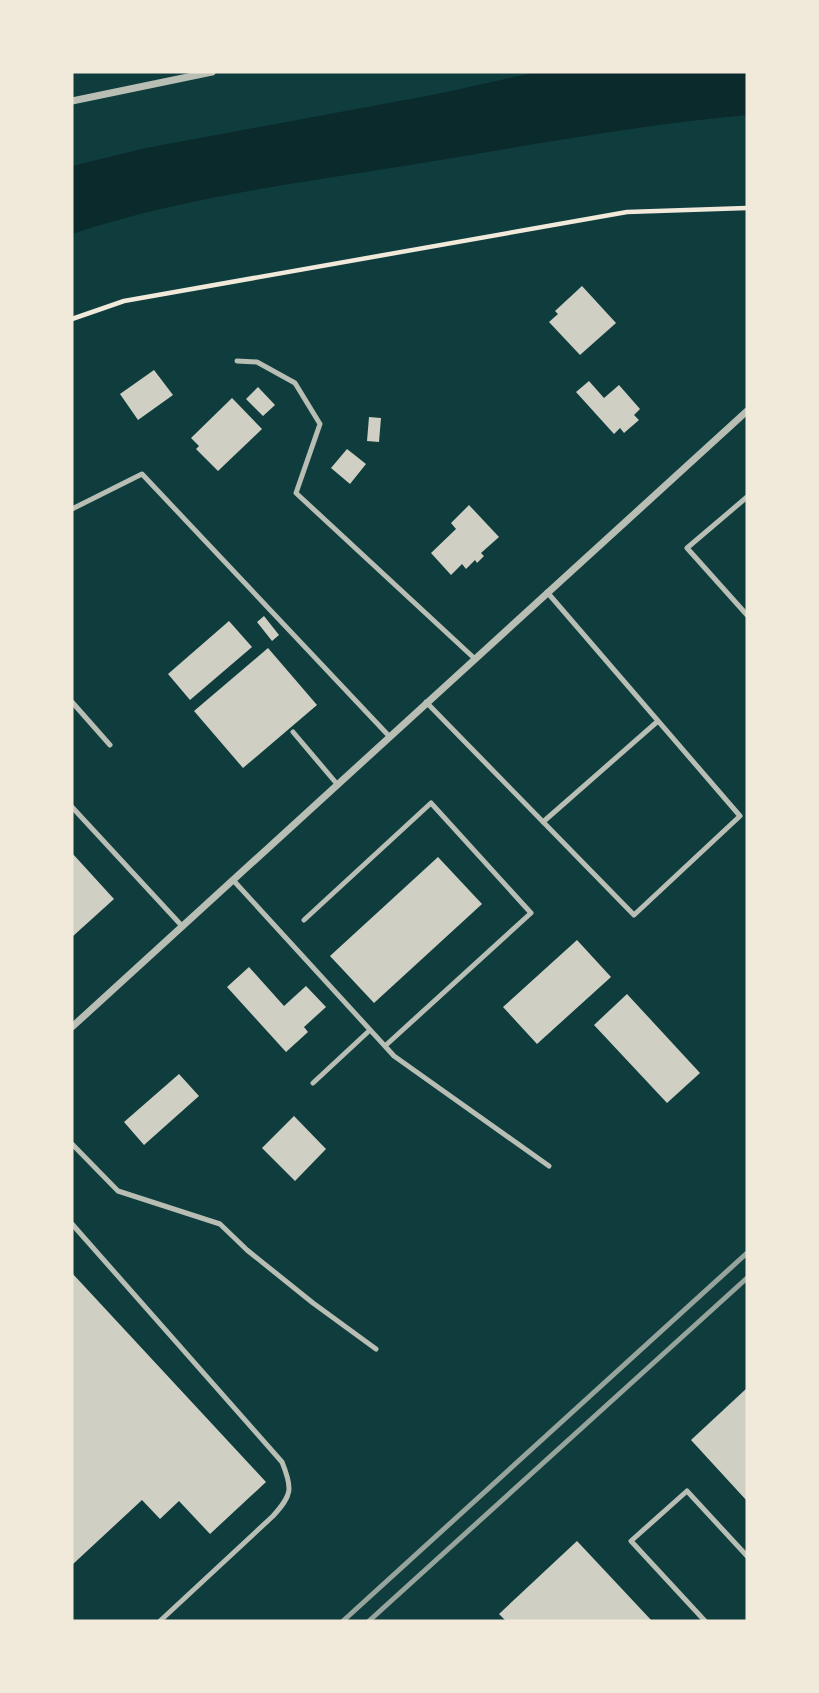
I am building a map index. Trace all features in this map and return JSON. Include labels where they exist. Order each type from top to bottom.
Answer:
[{"type":"street","points":[[72,101],[212,72]]},
{"type":"street","points":[[72,1027],[747,411]]},
{"type":"lane","points":[[237,361],[257,362],[295,383],[320,424],[296,493],[474,658]]},
{"type":"lane","points":[[72,509],[142,474],[389,736]]},
{"type":"lane","points":[[747,496],[687,548],[747,615]]},
{"type":"lane","points":[[426,702],[634,915],[740,816],[547,592]]},
{"type":"lane","points":[[72,702],[110,746]]},
{"type":"lane","points":[[543,822],[658,721]]},
{"type":"lane","points":[[293,732],[337,784]]},
{"type":"lane","points":[[304,920],[431,803],[531,913],[385,1046]]},
{"type":"lane","points":[[72,807],[182,926]]},
{"type":"lane","points":[[233,880],[394,1056],[549,1166]]},
{"type":"lane","points":[[313,1083],[370,1030]]},
{"type":"lane","points":[[72,1144],[118,1191],[220,1224],[247,1251],[376,1349]]},
{"type":"lane","points":[[72,1224],[282,1462],[290,1482],[288,1499],[273,1516],[160,1621]]},
{"type":"lane","points":[[705,1621],[631,1541],[687,1491],[747,1556]]},
{"type":"path","points":[[72,319],[124,301],[627,212],[747,208]]},
{"type":"water","points":[[537,72],[747,72],[747,115],[622,130],[242,192],[156,210],[72,234],[72,166],[146,148],[437,94]]},
{"type":"building","points":[[582,286],[616,323],[580,355],[549,322],[558,314],[555,311]]},
{"type":"building","points":[[154,370],[173,395],[138,420],[120,394]]},
{"type":"building","points":[[589,381],[604,398],[619,385],[640,409],[634,415],[639,420],[624,433],[620,428],[614,434],[576,392]]},
{"type":"building","points":[[258,387],[275,405],[263,416],[246,399]]},
{"type":"building","points":[[232,398],[262,429],[218,471],[196,449],[199,446],[191,438]]},
{"type":"building","points":[[369,417],[381,418],[379,442],[367,441]]},
{"type":"building","points":[[347,449],[366,464],[350,484],[331,468]]},
{"type":"building","points":[[469,505],[499,537],[481,553],[484,556],[477,563],[475,560],[466,569],[462,564],[451,575],[431,553],[456,529],[451,523]]},
{"type":"building","points":[[264,616],[279,635],[272,641],[257,622]]},
{"type":"building","points":[[229,621],[252,647],[190,700],[168,674]]},
{"type":"building","points":[[268,648],[317,705],[243,768],[194,711]]},
{"type":"building","points":[[72,853],[114,899],[72,937]]},
{"type":"building","points":[[438,857],[482,904],[374,1003],[330,956]]},
{"type":"building","points":[[577,940],[611,977],[537,1044],[503,1007]]},
{"type":"building","points":[[249,967],[284,1006],[306,986],[326,1007],[304,1027],[308,1032],[286,1052],[227,987]]},
{"type":"building","points":[[627,994],[700,1073],[667,1103],[594,1025]]},
{"type":"building","points":[[179,1074],[199,1096],[144,1145],[124,1122]]},
{"type":"building","points":[[294,1116],[326,1149],[295,1181],[262,1148]]},
{"type":"building","points":[[72,1273],[266,1482],[210,1534],[179,1501],[160,1519],[142,1500],[72,1565]]},
{"type":"building","points":[[747,1388],[747,1501],[691,1440]]},
{"type":"building","points":[[577,1541],[652,1621],[506,1621],[499,1614]]},
{"type":"railway","points":[[343,1621],[747,1253]]},
{"type":"railway","points":[[369,1621],[747,1278]]}]
